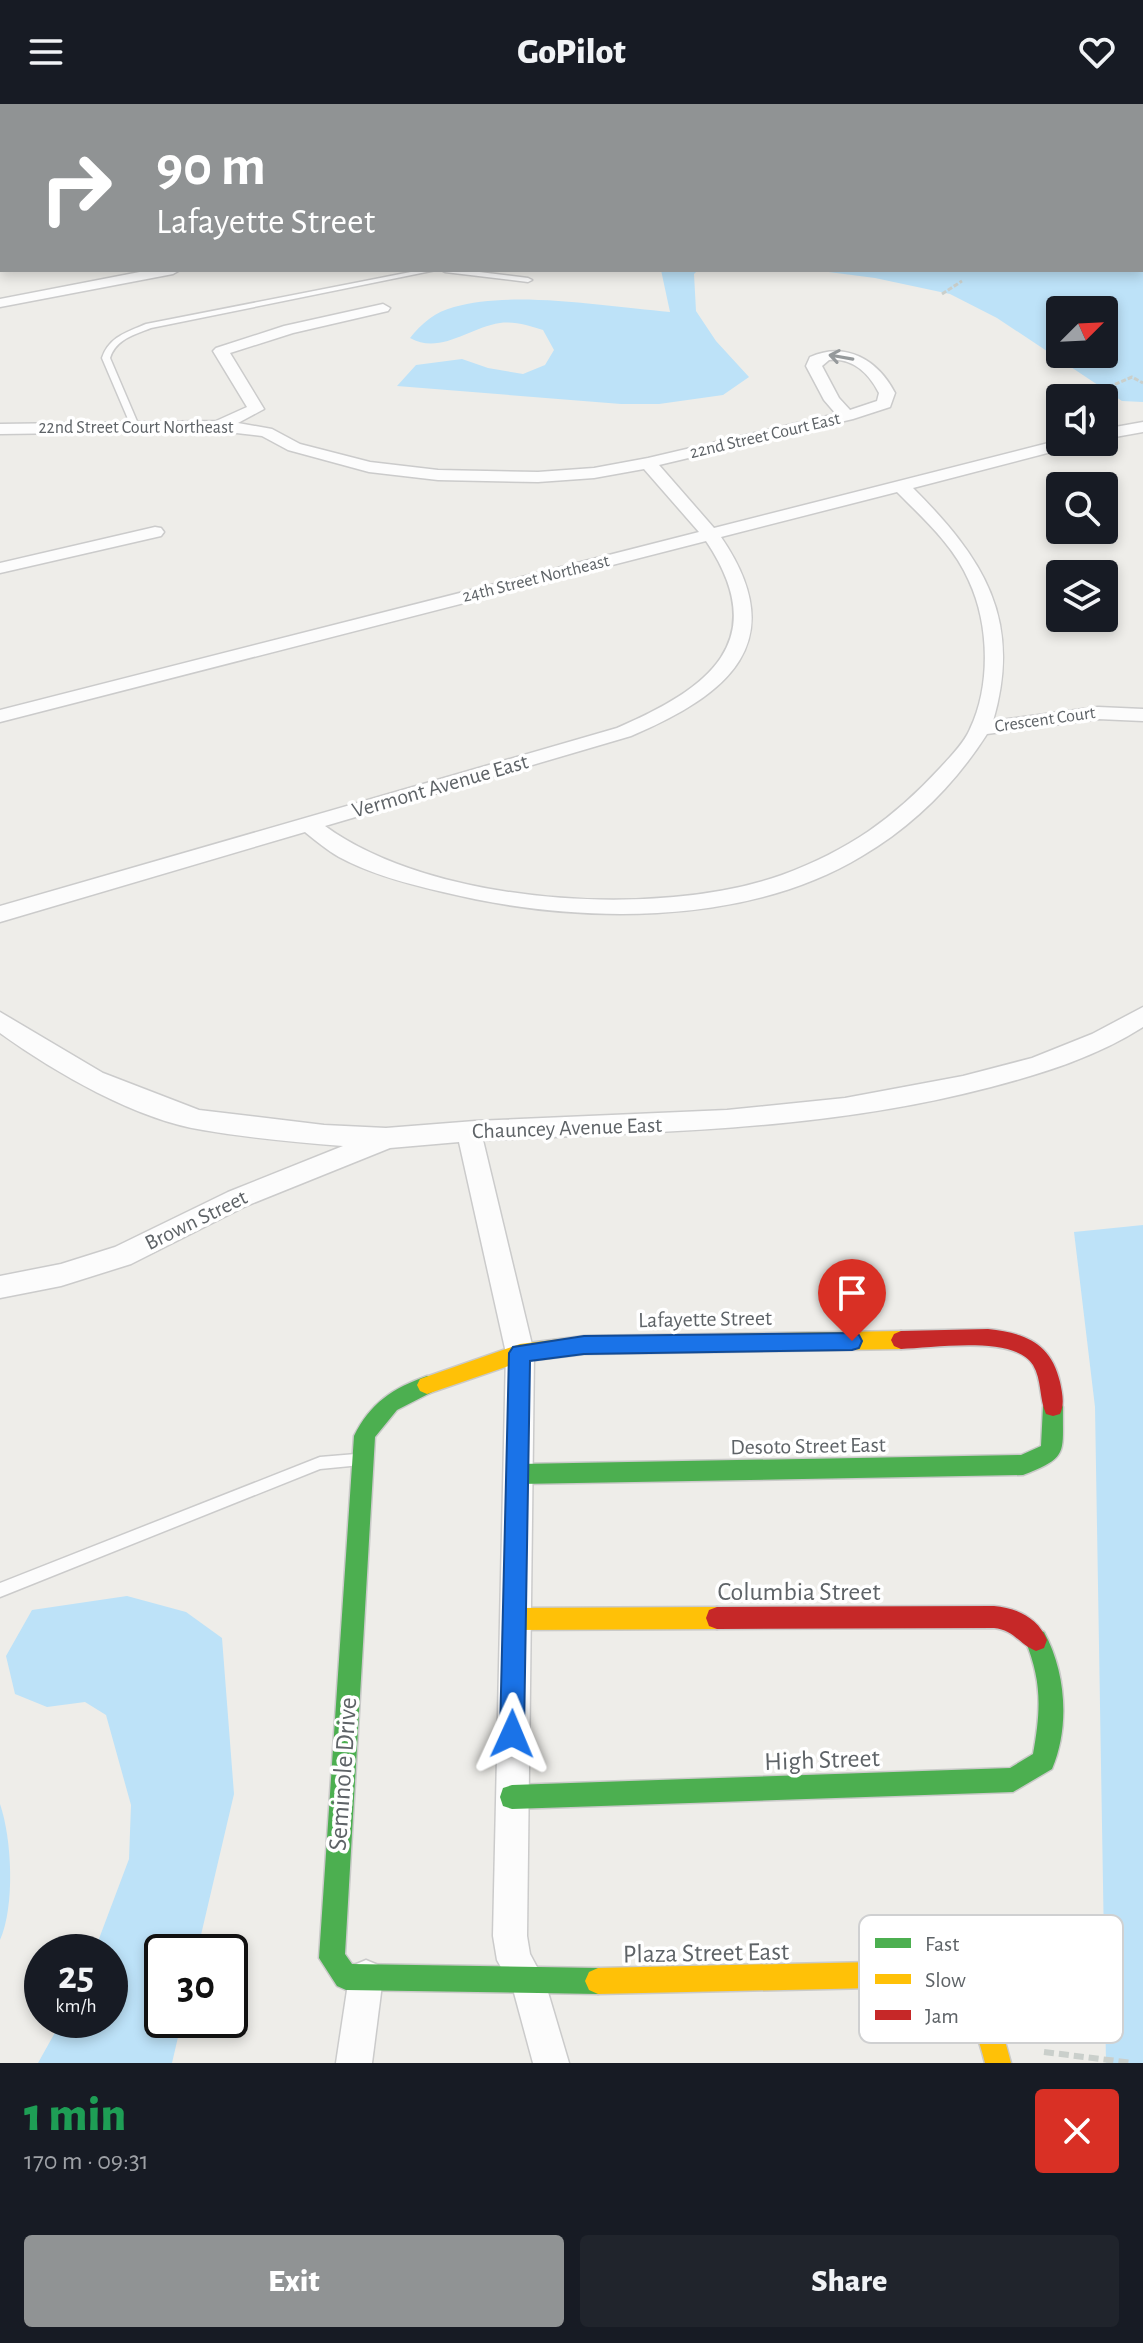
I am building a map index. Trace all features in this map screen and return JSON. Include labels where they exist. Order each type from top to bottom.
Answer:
[{"type":"street","points":[[0,303],[163,272]]},
{"type":"street","points":[[219,426],[256,409],[221,351],[289,329],[383,308]]},
{"type":"street","name":"22nd Street Court East","points":[[648,463],[847,416],[880,406],[886,400],[887,393],[877,376],[850,357],[837,354],[822,356],[815,360],[814,366],[832,400],[847,416]]},
{"type":"street","name":"22nd Street Court Northeast","points":[[0,429],[219,426],[266,432],[294,447],[330,458],[411,472],[488,477],[564,476],[648,463]]},
{"type":"street","points":[[1118,431],[1143,427]]},
{"type":"street","name":"24th Street Northeast","points":[[0,716],[1046,449]]},
{"type":"street","name":"Vermont Avenue East","points":[[0,914],[624,732],[660,718],[702,691],[720,673],[734,651],[742,629],[744,607],[739,585],[709,535],[648,463]]},
{"type":"street","name":"Crescent Court","points":[[901,486],[951,539],[970,565],[984,593],[993,630],[994,657],[981,729],[1098,713],[1143,715]]},
{"type":"street","points":[[0,568],[155,532]]},
{"type":"street","points":[[309,825],[362,858],[433,883],[487,897],[570,907],[640,908],[686,903],[804,875],[875,840],[926,801],[943,783],[981,729]]},
{"type":"street","name":"Chauncey Avenue East","points":[[0,1021],[66,1066],[120,1092],[202,1121],[306,1133],[387,1138],[469,1131],[719,1122],[909,1097],[1038,1067],[1079,1052],[1143,1016]]},
{"type":"street","points":[[469,1131],[520,1353],[510,1936],[514,1960],[528,1982],[551,2063]]},
{"type":"street","name":"Brown Street","points":[[0,1287],[61,1275],[122,1256],[237,1199],[387,1138]]},
{"type":"street","name":"Lafayette Street","points":[[363,1460],[368,1427],[379,1410],[391,1400],[450,1375],[520,1353],[584,1345],[1001,1339],[1033,1349],[1042,1359],[1049,1376],[1051,1409]]},
{"type":"street","name":"Desoto Street East","points":[[519,1474],[1023,1465],[1051,1451],[1054,1430],[1051,1409]]},
{"type":"street","name":"Seminole Drive","points":[[363,1460],[332,1958],[346,1977],[366,1977]]},
{"type":"street","name":"Columbia Street","points":[[514,1619],[962,1617],[1012,1620],[1038,1641],[1045,1655],[1049,1677]]},
{"type":"street","name":"High Street","points":[[512,1797],[1013,1780],[1044,1761],[1049,1738],[1049,1677]]},
{"type":"street","name":"Plaza Street East","points":[[366,1977],[528,1982],[859,1975]]},
{"type":"street","points":[[354,2063],[366,1977]]},
{"type":"street","name":"Plaza Street East","points":[[993,2043],[998,2063]]},
{"type":"lane","points":[[135,426],[106,358],[109,348],[131,332],[204,314],[422,272]]},
{"type":"lane","points":[[462,272],[528,280]]},
{"type":"lane","points":[[0,1590],[320,1463],[363,1460]]},
{"type":"path","points":[[942,294],[962,281]]},
{"type":"path","points":[[1116,384],[1132,377],[1143,383]]},
{"type":"path","points":[[1044,2052],[1133,2063]]},
{"type":"water","points":[[661,272],[696,272],[696,311],[716,341],[749,377],[723,395],[659,404],[621,404],[397,386],[416,365],[462,359],[488,368],[523,374],[545,365],[554,350],[543,330],[511,323],[488,326],[432,344],[410,338],[435,315],[454,307],[478,302],[532,300],[670,312]]},
{"type":"water","points":[[829,272],[1143,272],[1143,402],[1122,401],[1118,398],[1118,384],[1096,384],[1072,368],[1118,368],[1118,296],[1046,296],[1046,351],[997,318],[950,294]]},
{"type":"water","points":[[1143,1225],[1143,2063],[1106,2063],[1106,2043],[1123,2043],[1123,1915],[1104,1915],[1095,1407],[1074,1232]]},
{"type":"water","points":[[127,1596],[186,1612],[222,1638],[234,1794],[201,1934],[144,1934],[144,2038],[178,2038],[172,2063],[38,2063],[52,2038],[128,2038],[128,1934],[101,1934],[129,1859],[131,1805],[106,1715],[85,1702],[47,1707],[15,1694],[6,1656],[32,1610]]},
{"type":"water","points":[[0,1804],[7,1835],[10,1891],[0,1940]]},
{"type":"traffic: fast","points":[[427,1385],[390,1403],[365,1436],[332,1958],[346,1977],[598,1981]]},
{"type":"traffic: fast","points":[[519,1474],[1023,1465],[1051,1451],[1053,1407]]},
{"type":"traffic: fast","points":[[512,1797],[1013,1780],[1044,1761],[1047,1746],[1051,1715],[1050,1683],[1048,1667],[1036,1640]]},
{"type":"traffic: slow","points":[[427,1385],[520,1353],[584,1345],[901,1340]]},
{"type":"traffic: slow","points":[[514,1619],[717,1618]]},
{"type":"traffic: slow","points":[[598,1981],[859,1975]]},
{"type":"traffic: slow","points":[[992,2043],[998,2063]]},
{"type":"traffic: jam","points":[[901,1340],[988,1338],[1021,1343],[1032,1349],[1042,1361],[1053,1407]]},
{"type":"traffic: jam","points":[[717,1618],[994,1617],[1018,1623],[1036,1640]]},
{"type":"route","points":[[512,1734],[520,1353],[584,1345],[852,1341]]}]
